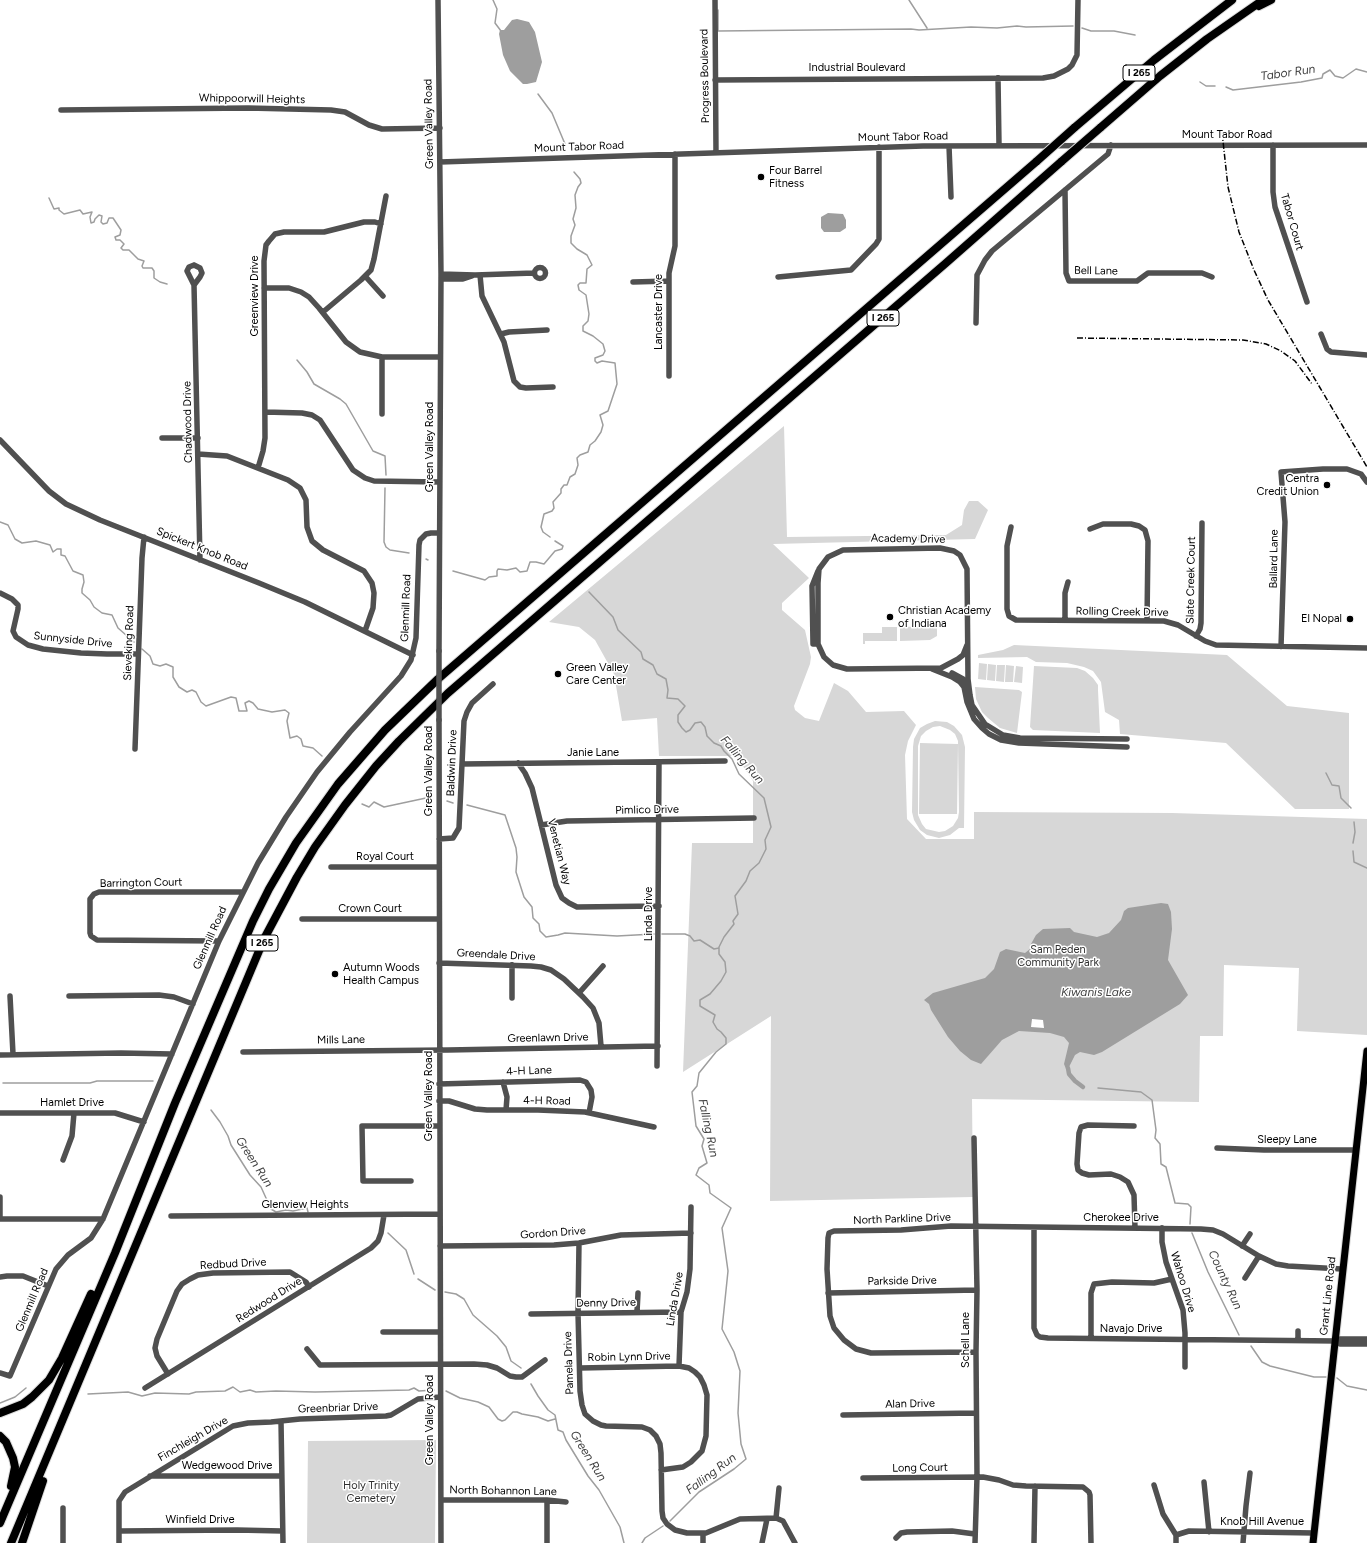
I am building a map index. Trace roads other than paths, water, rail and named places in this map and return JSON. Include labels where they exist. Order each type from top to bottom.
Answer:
[{"type":"highway","name":"I 265","points":[[0,1523],[129,1218],[175,1103],[252,920],[300,838],[338,784],[385,730],[438,678],[1074,128],[1154,60],[1232,0]]},
{"type":"highway","name":"I 265","points":[[11,1543],[264,939],[288,892],[315,847],[362,783],[403,737],[448,693],[946,264],[1160,76],[1207,39],[1263,0]]},
{"type":"highway","points":[[1234,20],[1271,0]]},
{"type":"highway","points":[[0,1413],[12,1409],[32,1397],[49,1380],[56,1370],[129,1218]]},
{"type":"highway","points":[[22,1543],[71,1401]]},
{"type":"highway","points":[[0,1436],[10,1450],[15,1467],[14,1477],[0,1518]]},
{"type":"main road","name":"Grant Line Road","points":[[1313,1543],[1367,1051]]},
{"type":"street","name":"Green Valley Road","points":[[438,0],[441,276],[439,482],[441,1543]]},
{"type":"street","name":"Progress Boulevard","points":[[715,0],[716,153]]},
{"type":"street","name":"Industrial Boulevard","points":[[715,80],[1044,78],[1054,76],[1068,69],[1075,60],[1078,50],[1078,0]]},
{"type":"street","points":[[998,78],[999,145]]},
{"type":"street","name":"Whippoorwill Heights","points":[[61,110],[248,108],[331,110],[345,112],[369,125],[382,129],[440,128]]},
{"type":"street","name":"Mount Tabor Road","points":[[440,162],[879,147],[999,145],[1367,144]]},
{"type":"street","points":[[976,323],[977,275],[985,260],[992,251],[1108,154],[1111,145]]},
{"type":"street","name":"Tabor Court","points":[[1272,145],[1274,200],[1307,302]]},
{"type":"street","points":[[949,146],[951,197]]},
{"type":"street","points":[[778,277],[850,270],[876,244],[879,239],[879,147]]},
{"type":"street","name":"Lancaster Drive","points":[[669,376],[669,282],[670,262],[675,246],[675,154]]},
{"type":"street","name":"Bell Lane","points":[[1065,190],[1066,273],[1069,281],[1137,281],[1148,273],[1202,273],[1212,277]]},
{"type":"street","points":[[323,312],[371,270],[386,196]]},
{"type":"street","name":"Greenview Drive","points":[[258,468],[264,447],[264,288],[265,250],[269,241],[275,234],[284,232],[324,232],[364,222],[375,222],[381,224]]},
{"type":"street","points":[[441,276],[534,273]]},
{"type":"street","points":[[477,275],[483,300],[501,334],[516,384],[526,388],[553,387]]},
{"type":"street","points":[[365,276],[383,296]]},
{"type":"street","points":[[633,282],[669,282]]},
{"type":"street","name":"Chadwood Drive","points":[[194,284],[200,560]]},
{"type":"street","points":[[264,288],[289,288],[301,292],[312,300],[351,346],[367,355],[382,357],[440,357]]},
{"type":"street","points":[[501,334],[509,332],[547,330]]},
{"type":"street","points":[[1321,334],[1327,349],[1331,352],[1367,355]]},
{"type":"street","points":[[382,357],[382,414]]},
{"type":"street","points":[[265,412],[302,413],[312,415],[320,420],[327,428],[353,470],[374,482],[439,482]]},
{"type":"street","points":[[162,438],[198,438]]},
{"type":"street","name":"Spickert Knob Road","points":[[0,440],[44,486],[60,500],[79,511],[305,602],[413,655]]},
{"type":"street","points":[[198,454],[222,455],[288,480],[300,488],[306,500],[306,527],[312,541],[323,550],[360,568],[370,579],[373,588],[374,603],[371,617],[365,631]]},
{"type":"street","name":"Ballard Lane","points":[[1281,647],[1285,522],[1281,472],[1347,469],[1361,474],[1367,482]]},
{"type":"street","name":"Slate Creek Court","points":[[1196,636],[1200,629],[1201,623],[1202,523]]},
{"type":"street","points":[[1090,529],[1103,524],[1131,524],[1139,526],[1145,530],[1148,541],[1147,621]]},
{"type":"street","name":"Rolling Creek Drive","points":[[1011,527],[1007,546],[1007,613],[1016,620],[1147,621],[1173,623],[1216,645],[1367,648]]},
{"type":"street","name":"Glenmill Road","points":[[0,1373],[10,1376],[48,1286],[59,1264],[68,1255],[91,1238],[103,1219],[192,1004],[242,892],[275,835],[309,784],[350,732],[401,676],[413,655],[416,638],[420,540],[426,534],[431,532],[440,532]]},
{"type":"street","name":"Sieveking Road","points":[[135,749],[144,537]]},
{"type":"street","name":"Academy Drive","points":[[948,666],[941,668],[847,669],[833,664],[824,657],[816,644],[812,586],[819,569],[828,557],[843,550],[940,548],[954,551],[960,555],[967,568],[968,686],[972,705],[988,727],[1003,735],[1020,738],[1127,739]]},
{"type":"street","points":[[1065,620],[1065,593],[1068,582]]},
{"type":"street","name":"Sunnyside Drive","points":[[0,593],[12,599],[18,605],[13,631],[16,637],[28,645],[43,649],[108,654],[138,654]]},
{"type":"street","points":[[948,672],[946,669],[948,666],[962,655],[967,645]]},
{"type":"street","points":[[930,668],[960,682],[964,687],[967,702],[974,719],[989,734],[1001,740],[1019,743],[1127,747]]},
{"type":"street","points":[[941,673],[948,672],[964,679],[968,686]]},
{"type":"street","name":"Baldwin Drive","points":[[439,839],[453,838],[459,828],[465,716],[472,703],[493,684]]},
{"type":"street","name":"Janie Lane","points":[[462,764],[725,761]]},
{"type":"street","name":"Linda Drive","points":[[657,1066],[659,762]]},
{"type":"street","name":"Venetian Way","points":[[518,763],[529,779],[558,890],[562,898],[577,907],[659,906]]},
{"type":"street","name":"Pimlico Drive","points":[[541,825],[567,820],[754,818]]},
{"type":"street","name":"Royal Court","points":[[331,867],[439,867]]},
{"type":"street","name":"Barrington Court","points":[[219,941],[97,940],[91,936],[90,933],[90,899],[94,894],[99,892],[242,892]]},
{"type":"street","name":"Crown Court","points":[[302,919],[439,919]]},
{"type":"street","name":"Greendale Drive","points":[[439,963],[474,963],[546,968],[560,976],[593,1008],[597,1015],[600,1031],[600,1046]]},
{"type":"street","points":[[512,965],[512,998]]},
{"type":"street","points":[[579,993],[603,966]]},
{"type":"street","points":[[69,996],[159,995],[174,997],[192,1004]]},
{"type":"street","points":[[10,996],[13,1054]]},
{"type":"street","name":"Greenlawn Drive","points":[[439,1050],[658,1046]]},
{"type":"street","name":"Mills Lane","points":[[243,1052],[439,1050]]},
{"type":"street","points":[[0,1055],[121,1053],[172,1054]]},
{"type":"street","name":"4-H Lane","points":[[439,1084],[573,1080],[583,1081],[588,1084],[591,1090],[589,1113]]},
{"type":"street","points":[[504,1082],[507,1097],[506,1110]]},
{"type":"street","name":"4-H Road","points":[[439,1101],[449,1101],[475,1109],[573,1111],[654,1127]]},
{"type":"street","name":"Hamlet Drive","points":[[0,1113],[115,1114],[144,1122]]},
{"type":"street","points":[[63,1160],[72,1136],[74,1113]]},
{"type":"street","points":[[1134,1126],[1088,1125],[1081,1127],[1079,1132],[1078,1170],[1082,1173],[1111,1174],[1128,1182],[1134,1195],[1135,1228]]},
{"type":"street","points":[[411,1181],[363,1181],[362,1126],[440,1126]]},
{"type":"street","name":"Schell Lane","points":[[974,1138],[977,1290],[977,1477],[975,1543]]},
{"type":"street","name":"Sleepy Lane","points":[[1217,1148],[1356,1150]]},
{"type":"street","points":[[0,1197],[0,1219],[103,1219]]},
{"type":"street","name":"Linda Drive","points":[[679,1366],[681,1312],[689,1280],[691,1207]]},
{"type":"street","name":"Glenview Heights","points":[[171,1216],[440,1214]]},
{"type":"street","name":"Redwood Drive","points":[[145,1388],[371,1248],[378,1241],[384,1215]]},
{"type":"street","name":"Cherokee Drive","points":[[976,1226],[1213,1230],[1228,1236],[1259,1256],[1276,1264],[1342,1269]]},
{"type":"street","name":"North Parkline Drive","points":[[828,1293],[828,1238],[830,1233],[834,1231],[976,1226]]},
{"type":"street","name":"Navajo Drive","points":[[1034,1228],[1034,1331],[1037,1335],[1043,1338],[1336,1341]]},
{"type":"street","name":"Wahoo Drive","points":[[1162,1228],[1163,1252],[1183,1310],[1185,1367]]},
{"type":"street","name":"Gordon Drive","points":[[440,1246],[554,1245],[579,1243],[622,1235],[690,1233]]},
{"type":"street","points":[[1242,1246],[1250,1234]]},
{"type":"street","name":"Pamela Drive","points":[[579,1243],[578,1313],[580,1391],[582,1405],[586,1414],[592,1421],[606,1426],[637,1426],[650,1430],[656,1436],[660,1444],[661,1507],[667,1524],[675,1530],[703,1533],[740,1519],[776,1518]]},
{"type":"street","points":[[1245,1278],[1259,1256]]},
{"type":"street","name":"Redbud Drive","points":[[168,1374],[157,1356],[156,1344],[175,1295],[180,1287],[190,1278],[198,1275],[213,1273],[290,1272],[306,1282],[309,1287]]},
{"type":"street","points":[[0,1277],[23,1276],[48,1286]]},
{"type":"street","points":[[1092,1338],[1091,1292],[1094,1284],[1112,1282],[1154,1283],[1172,1279]]},
{"type":"street","name":"Parkside Drive","points":[[828,1293],[977,1290]]},
{"type":"street","points":[[637,1312],[638,1293]]},
{"type":"street","points":[[828,1293],[831,1320],[837,1332],[844,1340],[856,1349],[871,1353],[976,1352]]},
{"type":"street","name":"Denny Drive","points":[[531,1314],[681,1312]]},
{"type":"street","points":[[1298,1331],[1298,1340]]},
{"type":"street","points":[[383,1332],[440,1332]]},
{"type":"street","points":[[1336,1341],[1340,1339],[1367,1339]]},
{"type":"street","points":[[1336,1341],[1340,1344],[1367,1344]]},
{"type":"street","points":[[308,1349],[320,1365],[487,1365],[498,1368],[510,1376],[522,1377],[545,1360]]},
{"type":"street","points":[[661,1470],[683,1467],[691,1462],[699,1455],[706,1441],[707,1395],[704,1385],[700,1377],[695,1372],[689,1368],[679,1366]]},
{"type":"street","name":"Robin Lynn Drive","points":[[580,1368],[679,1366]]},
{"type":"street","name":"Greenbriar Drive","points":[[281,1421],[307,1418],[386,1416],[391,1415],[418,1399],[440,1397]]},
{"type":"street","name":"Alan Drive","points":[[843,1415],[976,1413]]},
{"type":"street","points":[[281,1421],[283,1543]]},
{"type":"street","name":"Finchleigh Drive","points":[[119,1531],[119,1501],[122,1494],[233,1426],[248,1423],[281,1421]]},
{"type":"street","points":[[1243,1543],[1250,1473]]},
{"type":"street","name":"Wedgewood Drive","points":[[150,1476],[281,1476]]},
{"type":"street","name":"Long Court","points":[[863,1478],[977,1477],[1000,1480],[1013,1484],[1083,1487],[1089,1492],[1091,1499],[1091,1543]]},
{"type":"street","points":[[1204,1482],[1209,1532]]},
{"type":"street","points":[[1154,1485],[1163,1514],[1176,1535],[1176,1543]]},
{"type":"street","points":[[1034,1543],[1035,1486]]},
{"type":"street","points":[[779,1488],[776,1518],[783,1521],[795,1543]]},
{"type":"street","name":"North Bohannon Lane","points":[[440,1500],[547,1500],[566,1502]]},
{"type":"street","points":[[547,1500],[547,1543]]},
{"type":"street","points":[[63,1508],[63,1543]]},
{"type":"street","points":[[762,1543],[767,1519]]},
{"type":"street","points":[[119,1531],[119,1543]]},
{"type":"street","name":"Winfield Drive","points":[[119,1531],[282,1531]]},
{"type":"street","points":[[896,1538],[902,1533],[907,1532],[952,1531],[975,1534]]},
{"type":"street","name":"Knob Hill Avenue","points":[[1176,1535],[1189,1531],[1314,1533]]},
{"type":"street","points":[[703,1533],[703,1543]]},
{"type":"water","points":[[517,19],[529,22],[535,32],[542,62],[536,82],[523,84],[510,71],[503,55],[499,34],[500,30],[504,30],[512,20]]},
{"type":"water","points":[[828,213],[843,214],[846,220],[846,228],[840,232],[824,232],[821,228],[821,217]]},
{"type":"water","name":"Kiwanis Lake","points":[[1161,903],[1168,904],[1171,912],[1172,929],[1168,960],[1188,995],[1180,1004],[1102,1052],[1094,1055],[1080,1052],[1075,1055],[1069,1067],[1066,1069],[1064,1064],[1069,1043],[1064,1037],[1050,1033],[1019,1031],[1002,1040],[981,1064],[971,1060],[960,1051],[948,1037],[931,1010],[929,1004],[924,1000],[933,993],[985,978],[994,969],[1000,952],[1006,949],[1025,953],[1030,949],[1036,935],[1043,929],[1070,928],[1074,932],[1097,937],[1109,933],[1121,920],[1124,911],[1128,908]]},
{"type":"waterway","name":"Falling Run","points":[[493,0],[497,9],[495,23],[501,31]]},
{"type":"waterway","points":[[909,0],[927,28]]},
{"type":"waterway","points":[[718,10],[718,31],[919,30],[971,27],[997,28],[1017,26],[1073,26]]},
{"type":"waterway","name":"Tabor Run","points":[[1082,28],[1091,31],[1114,31],[1135,35]]},
{"type":"waterway","name":"Tabor Run","points":[[1226,87],[1233,90],[1301,82],[1322,78],[1323,74],[1330,70],[1335,76],[1343,78],[1356,69],[1367,72]]},
{"type":"waterway","name":"Tabor Run","points":[[1200,82],[1206,86],[1215,86]]},
{"type":"waterway","name":"Falling Run","points":[[538,94],[552,113],[565,144]]},
{"type":"waterway","name":"Falling Run","points":[[550,537],[543,532],[541,527],[544,514],[552,511],[554,508],[553,502],[561,493],[561,489],[564,485],[567,485],[570,477],[575,474],[578,465],[577,458],[588,452],[590,445],[595,441],[601,432],[603,425],[600,415],[608,411],[617,384],[615,363],[602,361],[597,363],[595,361],[595,358],[603,355],[605,351],[603,344],[593,336],[583,331],[583,326],[588,321],[589,314],[586,295],[579,290],[578,285],[580,283],[586,283],[587,269],[592,265],[587,255],[571,243],[571,236],[575,225],[573,219],[576,208],[575,195],[581,183],[580,179],[574,172]]},
{"type":"waterway","points":[[49,198],[54,209],[59,208],[59,210],[64,214],[80,210],[83,214],[92,212],[90,217],[91,223],[94,222],[99,215],[102,216],[101,222],[103,224],[107,223],[109,218],[113,218],[121,230],[120,235],[115,237],[116,240],[120,240],[124,244],[121,248],[123,250],[129,250],[138,259],[144,261],[142,266],[143,268],[152,268],[154,271],[154,278],[167,284]]},
{"type":"waterway","points":[[297,360],[307,372],[314,384],[346,404],[373,451],[385,456],[386,475]]},
{"type":"waterway","points":[[385,488],[384,542],[386,547],[390,550],[409,553]]},
{"type":"waterway","points":[[0,522],[8,525],[15,539],[22,543],[36,541],[50,545],[53,552],[57,549],[61,549],[61,555],[65,556],[73,571],[83,575],[84,582],[82,593],[90,600],[94,607],[102,613],[112,615],[118,628],[134,642]]},
{"type":"waterway","points":[[453,571],[485,580],[489,577],[497,576],[498,569],[507,570],[516,568],[520,572],[527,571],[530,562],[544,564],[555,551],[562,549],[563,546],[555,541]]},
{"type":"waterway","name":"Falling Run","points":[[589,592],[613,617],[618,630],[641,652],[643,659],[653,665],[657,674],[666,679],[668,690],[667,698],[678,699],[685,706],[678,715],[678,722],[682,728],[686,732],[690,730],[695,723],[701,722],[705,727],[707,736],[714,743],[721,746],[732,759],[739,774],[764,798],[771,827],[765,840],[766,849],[759,863],[750,871],[746,881],[735,896],[738,914],[733,921],[734,924],[724,937],[719,947],[719,954],[725,962],[726,972],[721,981],[710,994],[700,1000],[700,1006],[715,1015],[713,1022],[717,1029],[726,1038],[726,1044],[716,1052],[699,1073],[697,1086],[692,1092],[696,1126],[704,1139],[702,1146],[707,1163],[699,1168],[696,1175],[709,1185],[710,1193],[731,1208],[722,1228],[728,1271],[722,1329],[734,1352],[740,1371],[738,1413],[741,1444],[746,1459],[734,1469],[699,1492],[670,1521]]},
{"type":"waterway","points":[[142,649],[150,656],[153,664],[160,666],[166,664],[173,667],[173,677],[179,687],[187,692],[192,690],[196,692],[201,702],[206,706],[231,697],[236,698],[239,711],[247,711],[245,703],[249,701],[258,709],[272,712],[285,710],[289,713],[287,721],[290,738],[297,736],[301,739],[303,746],[313,748],[322,756]]},
{"type":"waterway","points":[[1326,773],[1332,785],[1339,786],[1341,798],[1351,808]]},
{"type":"waterway","points":[[362,804],[369,807],[374,802],[384,807],[426,798]]},
{"type":"waterway","points":[[447,801],[453,803]]},
{"type":"waterway","points":[[467,805],[505,815],[516,848],[516,872],[524,897],[532,907],[533,918],[539,924],[540,931],[546,937],[565,933],[617,936],[654,934]]},
{"type":"waterway","points":[[1353,843],[1355,832],[1354,822]]},
{"type":"waterway","points":[[1353,851],[1354,862],[1367,868]]},
{"type":"waterway","points":[[662,934],[685,934],[690,936],[694,941],[700,940],[714,949],[719,948]]},
{"type":"waterway","name":"County Run","points":[[1068,1068],[1069,1074],[1083,1087]]},
{"type":"waterway","name":"Green Run","points":[[3,1083],[153,1081]]},
{"type":"waterway","name":"County Run","points":[[1098,1088],[1141,1092],[1152,1100],[1156,1130],[1155,1138],[1160,1144],[1161,1164],[1166,1167],[1175,1203],[1188,1204],[1191,1207],[1190,1224]]},
{"type":"waterway","name":"Green Run","points":[[211,1110],[220,1122],[231,1145],[250,1175],[261,1187],[271,1209],[276,1212],[307,1208],[308,1212]]},
{"type":"waterway","name":"Green Run","points":[[388,1233],[406,1250],[414,1274]]},
{"type":"waterway","name":"County Run","points":[[1192,1233],[1208,1272],[1239,1335]]},
{"type":"waterway","name":"Green Run","points":[[418,1279],[435,1290]]},
{"type":"waterway","name":"Green Run","points":[[445,1292],[456,1294],[464,1299],[473,1315],[497,1336],[506,1347],[511,1361],[521,1368]]},
{"type":"waterway","name":"County Run","points":[[1251,1346],[1262,1362],[1270,1366],[1314,1377],[1326,1377]]},
{"type":"waterway","name":"County Run","points":[[1337,1378],[1347,1386],[1367,1390]]},
{"type":"waterway","name":"Green Run","points":[[531,1384],[548,1410],[555,1415],[558,1430],[563,1432],[566,1440],[588,1476],[599,1490],[620,1527],[624,1543]]},
{"type":"waterway","points":[[88,1394],[128,1392],[142,1396],[155,1393],[189,1394],[196,1392],[225,1391],[233,1387],[240,1392],[250,1390],[256,1392],[409,1390],[414,1388],[419,1391],[434,1390]]},
{"type":"waterway","points":[[0,1403],[15,1397],[26,1388]]},
{"type":"waterway","points":[[446,1391],[460,1398],[478,1402],[489,1407],[498,1419],[502,1421],[513,1412],[538,1417],[548,1421],[555,1419]]},
{"type":"waterway","name":"Falling Run","points":[[642,1543],[645,1538],[663,1526]]},
{"type":"railway","points":[[1222,132],[1228,187],[1239,232],[1254,270],[1268,300],[1367,467]]},
{"type":"railway","points":[[1077,338],[1243,340],[1266,344],[1281,351],[1295,361],[1312,384]]},
{"type":"place","name":"Four Barrel Fitness","points":[[761,177]]},
{"type":"place","name":"Centra Credit Union","points":[[1327,485]]},
{"type":"place","name":"Christian Academy of Indiana","points":[[890,617]]},
{"type":"place","name":"El Nopal","points":[[1350,619]]},
{"type":"place","name":"Green Valley Care Center","points":[[558,674]]},
{"type":"place","name":"Autumn Woods Health Campus","points":[[335,974]]},
{"type":"park label","name":"Sam Peden Community Park","points":[[1058,956]]},
{"type":"park label","name":"Holy Trinity Cemetery","points":[[371,1492]]}]
